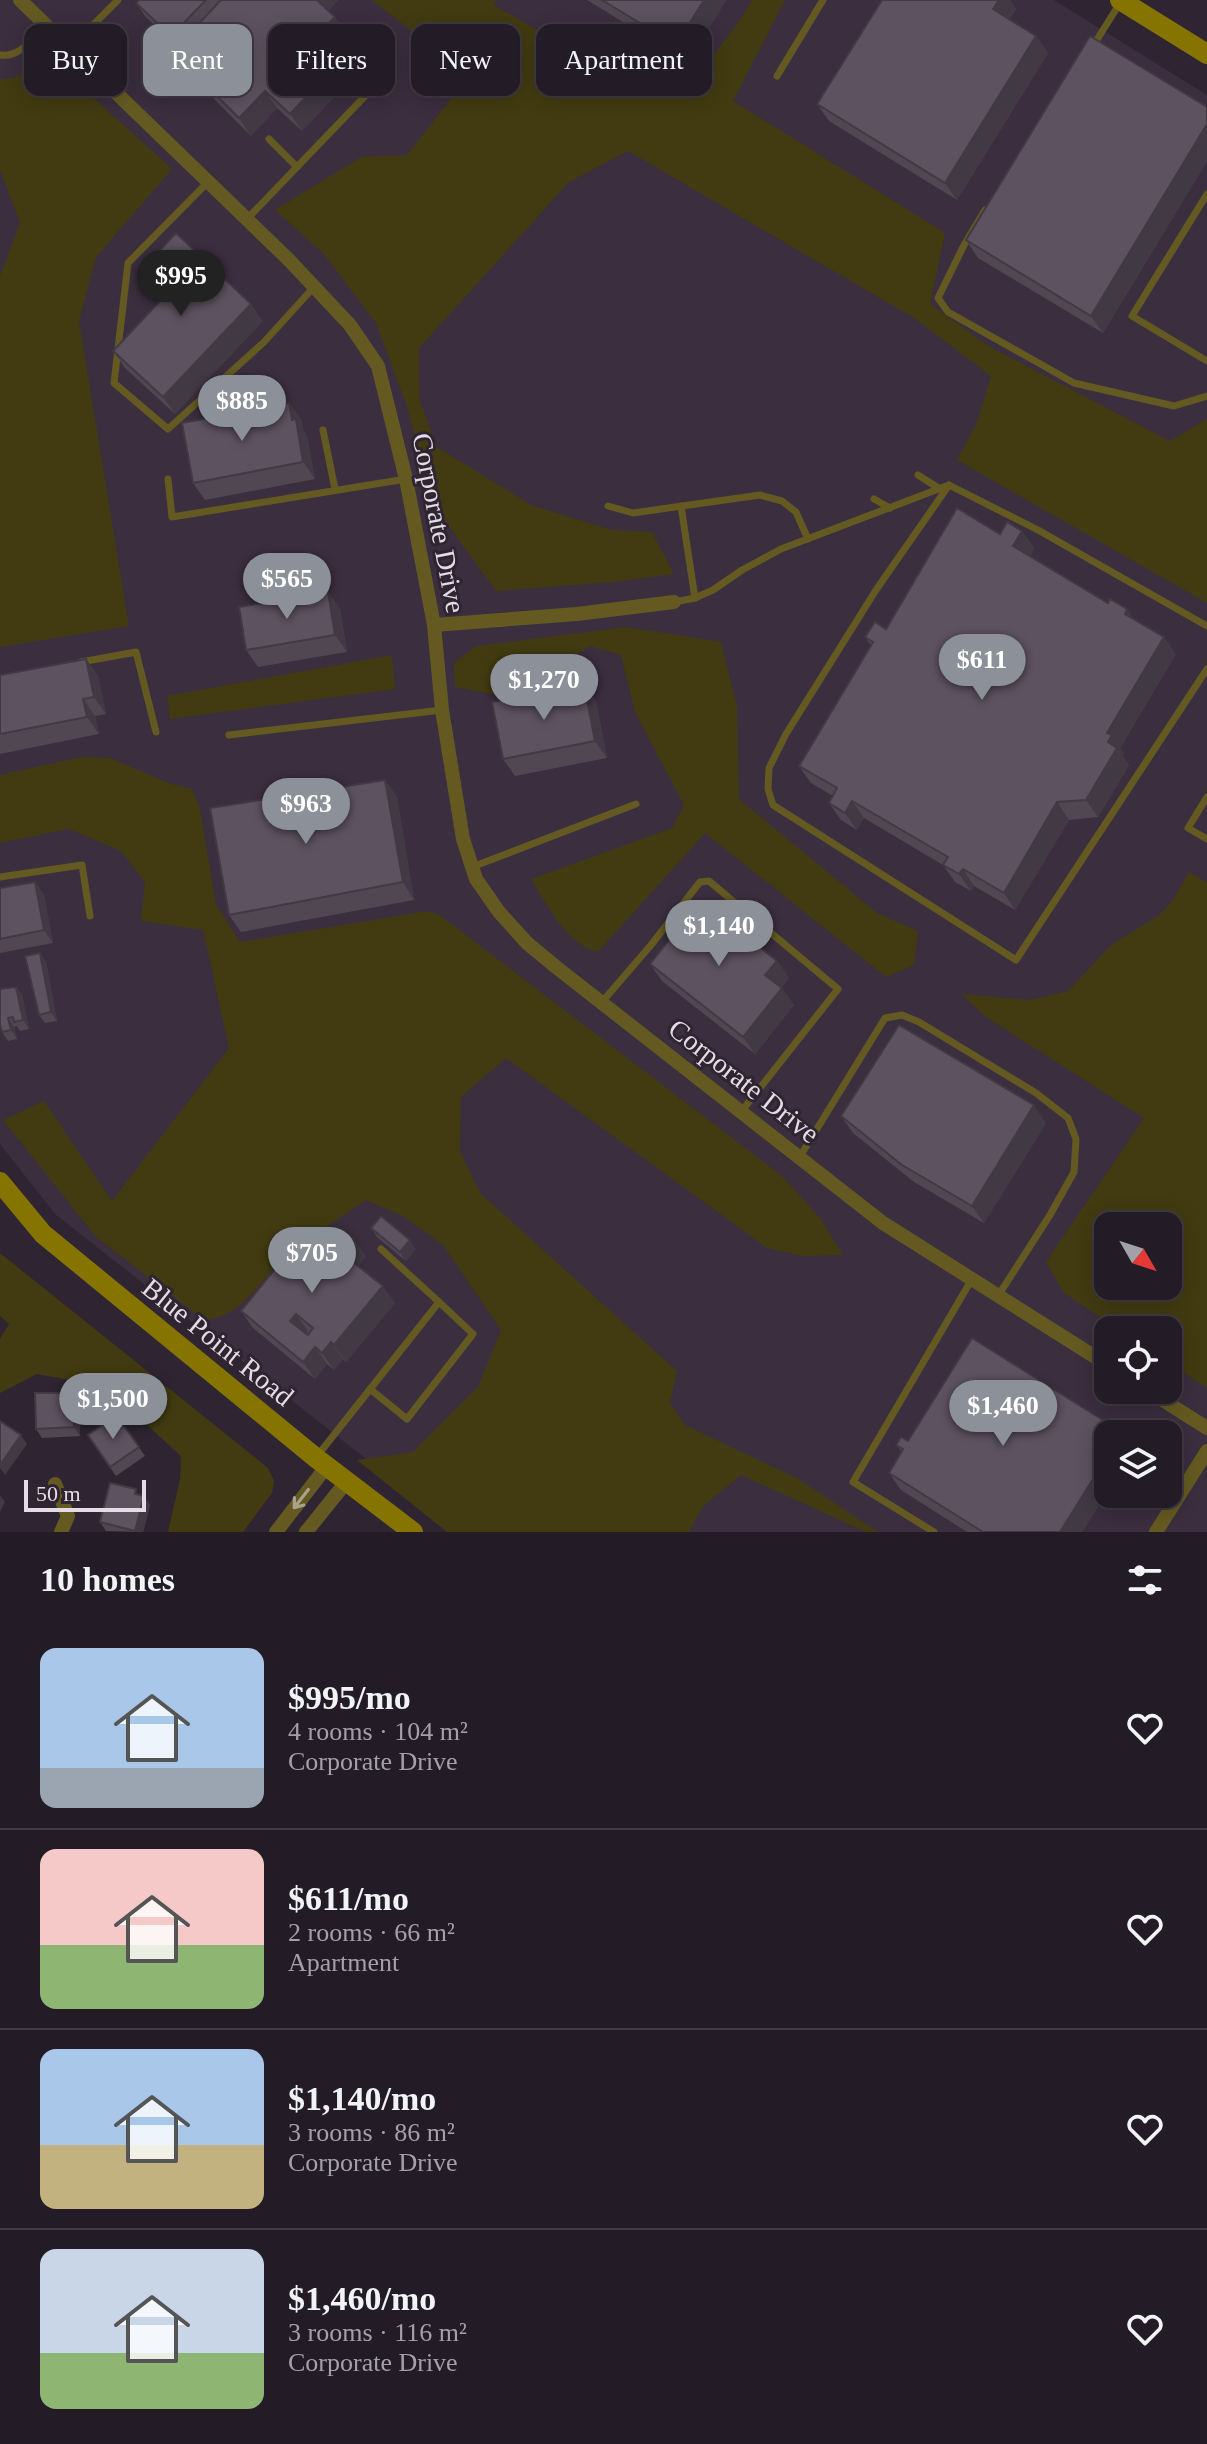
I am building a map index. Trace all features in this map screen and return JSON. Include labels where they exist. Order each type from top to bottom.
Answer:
[{"type":"street","name":"Corporate Drive","points":[[20,0],[44,24]]},
{"type":"street","points":[[1121,0],[1207,54]]},
{"type":"street","name":"Corporate Drive","points":[[119,96],[314,287],[350,325],[378,366],[406,479],[434,625],[442,710],[463,839],[476,879],[499,912],[527,943],[883,1223],[1094,1356]]},
{"type":"street","points":[[434,625],[577,614],[674,602]]},
{"type":"street","name":"Blue Point Road","points":[[0,1182],[43,1234],[322,1462],[413,1532]]},
{"type":"street","points":[[1169,1404],[1207,1428]]},
{"type":"street","points":[[1156,1532],[1207,1451]]},
{"type":"street","points":[[276,1532],[322,1462]]},
{"type":"street","points":[[306,1532],[347,1481]]},
{"type":"street","points":[[55,1484],[68,1516],[61,1532]]},
{"type":"lane","points":[[94,24],[118,0]]},
{"type":"lane","points":[[777,76],[823,0]]},
{"type":"lane","points":[[1089,51],[1121,0]]},
{"type":"lane","points":[[0,55],[7,56],[24,47]]},
{"type":"lane","points":[[247,219],[365,96]]},
{"type":"lane","points":[[269,139],[297,167]]},
{"type":"lane","points":[[208,182],[128,263],[114,383],[168,429],[264,342],[314,287]]},
{"type":"lane","points":[[1207,194],[1132,316],[1207,361]]},
{"type":"lane","points":[[990,201],[938,298],[948,312],[1074,383],[1174,406],[1207,396]]},
{"type":"lane","points":[[323,430],[335,489]]},
{"type":"lane","points":[[918,475],[940,489]]},
{"type":"lane","points":[[168,479],[172,517],[406,479]]},
{"type":"lane","points":[[674,602],[695,598],[781,549],[949,485]]},
{"type":"lane","points":[[949,485],[1038,530],[1207,626]]},
{"type":"lane","points":[[949,485],[876,590],[786,734],[769,768],[768,789],[773,805],[1016,960],[1207,669]]},
{"type":"lane","points":[[608,506],[633,513],[760,495],[782,501],[796,512],[808,539]]},
{"type":"lane","points":[[874,499],[890,508]]},
{"type":"lane","points":[[681,506],[695,598]]},
{"type":"lane","points":[[76,663],[136,652],[156,732]]},
{"type":"lane","points":[[229,735],[442,710]]},
{"type":"lane","points":[[1207,797],[1188,828],[1207,839]]},
{"type":"lane","points":[[472,867],[636,804]]},
{"type":"lane","points":[[0,877],[82,865],[90,916]]},
{"type":"lane","points":[[602,1002],[700,882],[709,881],[741,905],[838,989],[741,1112]]},
{"type":"lane","points":[[799,1158],[885,1018],[902,1015],[919,1022],[1036,1093],[1068,1118],[1076,1139],[1074,1172],[998,1296]]},
{"type":"lane","points":[[370,1389],[407,1419],[473,1334],[381,1249]]},
{"type":"lane","points":[[934,1532],[853,1482],[972,1279]]},
{"type":"lane","points":[[322,1462],[370,1389],[439,1302]]},
{"type":"shaded area","points":[[0,0],[1054,0],[1207,95],[1207,1532],[459,1532],[55,1214],[0,1144]]},
{"type":"shaded area","points":[[372,0],[496,0],[494,5],[536,29],[536,96],[712,96],[712,58],[752,0],[785,0],[733,101],[945,233],[930,304],[988,346],[1170,441],[1207,419],[1207,603],[957,460],[977,422],[991,376],[914,318],[628,151],[569,182],[419,348],[419,398],[437,447],[531,505],[612,530],[652,532],[674,574],[496,591],[435,507],[406,404],[376,323],[323,253],[275,210],[361,157],[407,155],[453,96],[520,96],[520,24],[411,24],[411,31]]},
{"type":"shaded area","points":[[24,71],[24,96],[91,96],[172,169],[96,257],[79,321],[129,626],[0,647],[0,276],[20,223],[0,169],[0,79],[14,78]]},
{"type":"shaded area","points":[[626,627],[721,642],[737,706],[739,799],[877,913],[918,931],[914,965],[886,977],[705,833],[598,952],[567,933],[531,879],[672,828],[684,805],[635,712],[621,655],[589,646],[543,677],[492,694],[455,687],[454,663],[476,646]]},
{"type":"shaded area","points":[[392,655],[395,689],[170,719],[167,696]]},
{"type":"shaded area","points":[[81,757],[110,758],[171,784],[192,789],[200,809],[216,904],[240,942],[428,911],[441,916],[782,1176],[820,1218],[843,1255],[803,1256],[767,1248],[506,1058],[461,1097],[460,1151],[480,1193],[677,1371],[670,1403],[685,1425],[797,1478],[878,1532],[866,1532],[741,1475],[703,1506],[689,1532],[447,1532],[357,1460],[413,1452],[478,1387],[501,1330],[443,1245],[403,1216],[366,1200],[283,1258],[231,1312],[204,1320],[96,1237],[3,1120],[44,1101],[112,1201],[229,1048],[203,930],[141,921],[145,882],[121,851],[69,829],[0,843],[0,775]]},
{"type":"shaded area","points":[[1189,872],[1207,882],[1207,1388],[1182,1371],[1182,1316],[1099,1316],[1064,1293],[1046,1262],[1144,1118],[986,1017],[961,994],[1030,1000],[1068,991],[1111,945],[1158,916],[1174,899]]},
{"type":"shaded area","points":[[0,1253],[268,1468],[274,1481],[272,1493],[243,1532],[168,1532],[180,1479],[181,1456],[104,1386],[37,1374],[0,1393],[0,1339],[9,1324],[0,1316]]},
{"type":"building","points":[[139,0],[206,0],[183,24],[158,24],[136,3]]},
{"type":"building","points":[[221,0],[317,0],[335,17],[328,24],[268,24],[268,94],[265,91],[239,118],[217,96],[252,96],[252,24],[198,24]]},
{"type":"building","points":[[602,0],[704,0],[689,24],[641,24]]},
{"type":"building","points":[[882,0],[999,0],[993,9],[1036,36],[945,183],[817,104]]},
{"type":"building","points":[[1090,36],[1207,107],[1207,124],[1091,316],[966,240]]},
{"type":"building","points":[[270,96],[307,96],[290,114]]},
{"type":"building","points":[[176,233],[251,304],[163,397],[113,351],[176,284],[151,260]]},
{"type":"building","points":[[289,403],[292,420],[296,419],[303,462],[193,483],[182,423]]},
{"type":"building","points":[[957,508],[1000,534],[1007,522],[1022,531],[1013,546],[1108,603],[1110,599],[1127,609],[1125,614],[1164,637],[1107,733],[1112,735],[1108,742],[1117,748],[1086,800],[1057,802],[1004,893],[963,869],[959,874],[943,865],[948,857],[852,801],[845,813],[829,803],[837,788],[799,766],[873,642],[865,637],[875,622],[886,629]]},
{"type":"building","points":[[328,592],[335,635],[246,650],[239,607]]},
{"type":"building","points":[[86,659],[94,697],[83,699],[87,717],[0,734],[0,675]]},
{"type":"building","points":[[584,684],[595,741],[503,759],[492,702]]},
{"type":"building","points":[[385,780],[403,882],[229,915],[210,808]]},
{"type":"building","points":[[35,882],[44,930],[0,939],[0,888]]},
{"type":"building","points":[[701,900],[777,961],[765,975],[782,988],[743,1037],[650,964]]},
{"type":"building","points":[[40,953],[51,1012],[39,1015],[25,956]]},
{"type":"building","points":[[16,987],[23,1020],[14,1022],[13,1017],[8,1018],[11,1030],[2,1032],[0,989]]},
{"type":"building","points":[[899,1025],[1034,1105],[972,1206],[902,1165],[841,1116]]},
{"type":"building","points":[[381,1216],[410,1240],[400,1252],[371,1228]]},
{"type":"building","points":[[309,1227],[331,1244],[343,1230],[354,1239],[343,1254],[383,1286],[334,1345],[331,1342],[322,1353],[315,1347],[303,1362],[241,1311]],"holes":[[[296,1314],[313,1328],[308,1335],[290,1321]]]},
{"type":"building","points":[[972,1338],[1103,1420],[1094,1420],[1094,1477],[1060,1532],[983,1532],[889,1473],[903,1449],[896,1445],[901,1437],[908,1441]]},
{"type":"building","points":[[35,1393],[74,1393],[74,1427],[36,1429]]},
{"type":"building","points":[[116,1415],[139,1447],[110,1467],[88,1435]]},
{"type":"building","points":[[0,1421],[21,1435],[0,1465]]},
{"type":"building","points":[[110,1483],[136,1489],[135,1494],[144,1496],[135,1531],[100,1522]]}]
